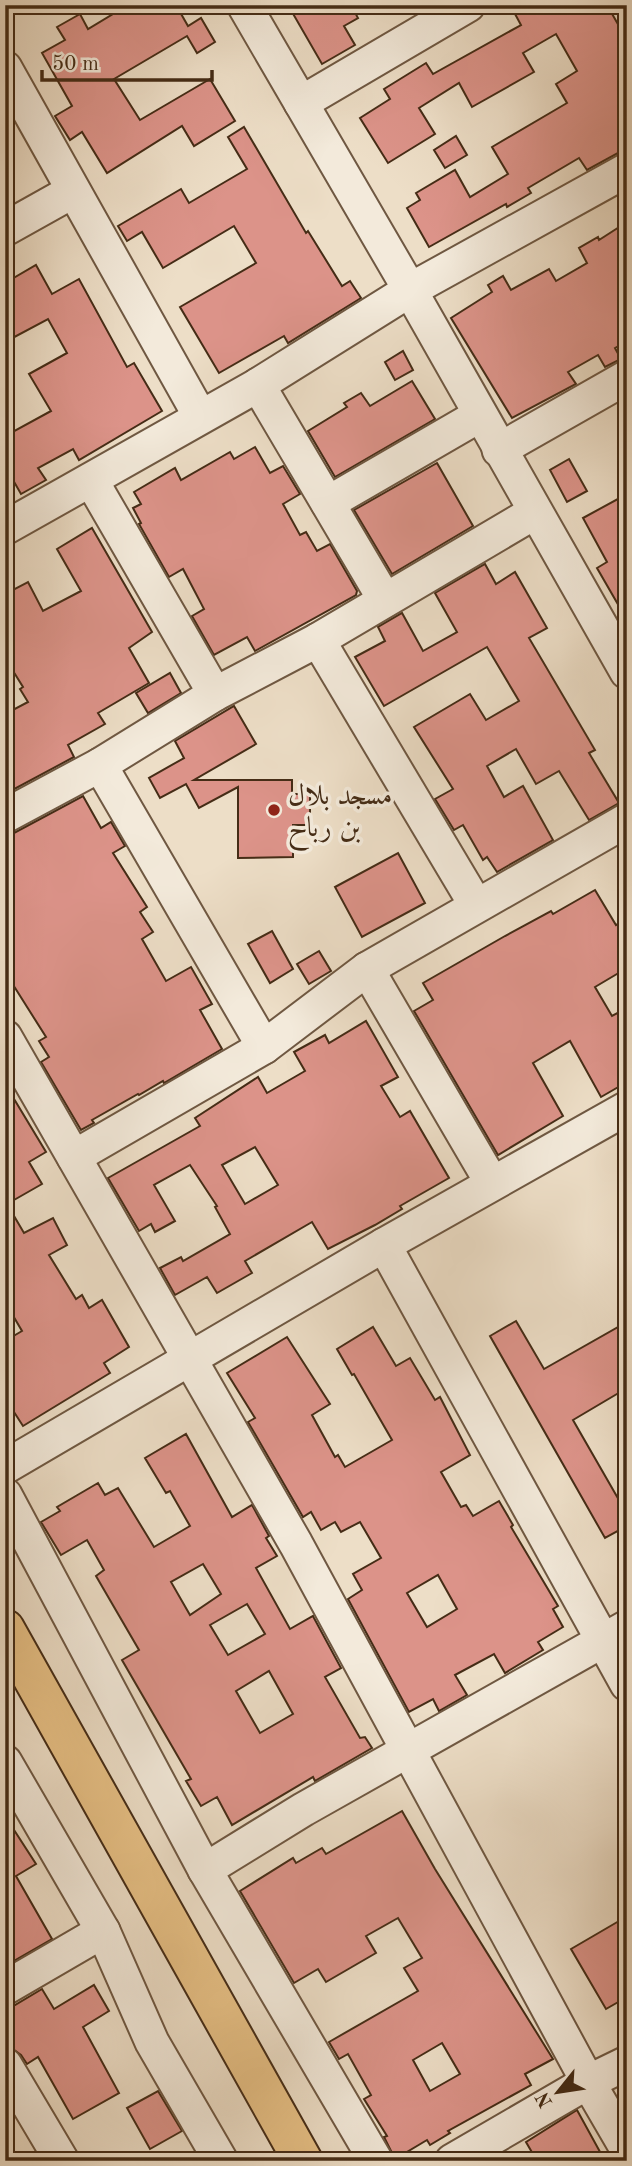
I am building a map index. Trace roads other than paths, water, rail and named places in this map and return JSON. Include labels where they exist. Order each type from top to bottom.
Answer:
[{"type":"main road","points":[[5,1629],[303,2161]]},
{"type":"street","points":[[244,5],[627,672]]},
{"type":"street","points":[[301,103],[468,5]]},
{"type":"street","points":[[5,68],[200,416]]},
{"type":"street","points":[[5,528],[258,385],[410,290],[627,170]]},
{"type":"street","points":[[5,229],[73,191]]},
{"type":"street","points":[[499,450],[627,377]]},
{"type":"street","points":[[258,385],[385,600]]},
{"type":"street","points":[[328,503],[480,415]]},
{"type":"street","points":[[90,480],[215,694]]},
{"type":"street","points":[[5,816],[100,765],[215,694],[318,640],[535,512]]},
{"type":"street","points":[[318,640],[476,905]]},
{"type":"street","points":[[100,765],[264,1047]]},
{"type":"street","points":[[74,1157],[264,1047],[368,969],[627,820]]},
{"type":"street","points":[[368,969],[492,1183]]},
{"type":"street","points":[[5,1037],[191,1358],[627,2149]]},
{"type":"street","points":[[5,1467],[384,1245],[627,1108]]},
{"type":"street","points":[[384,1245],[615,1634],[627,1684]]},
{"type":"street","points":[[5,1494],[205,1870],[376,2161]]},
{"type":"street","points":[[205,1870],[304,1809],[615,1634]]},
{"type":"street","points":[[5,1762],[103,1931],[152,2042],[221,2161]]},
{"type":"street","points":[[5,1988],[103,1931]]},
{"type":"street","points":[[452,2161],[588,2082],[627,2063]]},
{"type":"street","points":[[5,2065],[62,2161]]},
{"type":"place","name":"مسجد بلال بن رباح","points":[[274,810]]}]
